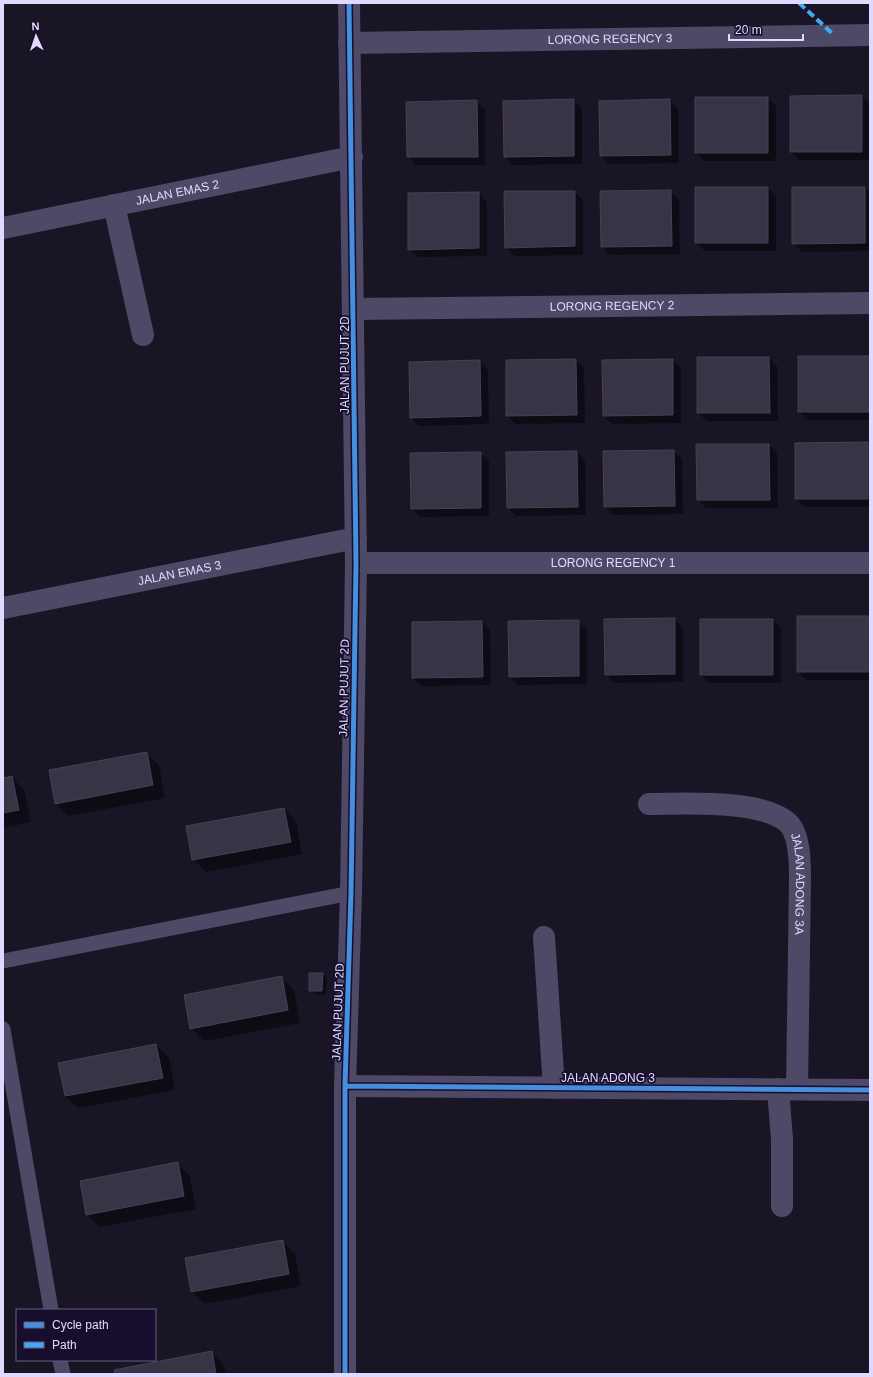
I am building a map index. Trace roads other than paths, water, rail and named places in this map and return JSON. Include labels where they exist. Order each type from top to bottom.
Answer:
[{"type":"street","name":"JALAN PUJUT 2D","points":[[346,1374],[346,1086],[351,893],[356,564],[349,3]]},
{"type":"street","name":"LORONG REGENCY 3","points":[[349,43],[870,35]]},
{"type":"street","name":"JALAN EMAS 2","points":[[3,228],[352,157]]},
{"type":"street","points":[[114,205],[143,334]]},
{"type":"street","name":"LORONG REGENCY 2","points":[[354,310],[870,303]]},
{"type":"street","name":"JALAN EMAS 3","points":[[3,608],[356,538]]},
{"type":"street","name":"LORONG REGENCY 1","points":[[356,564],[870,563]]},
{"type":"street","name":"JALAN ADONG 3A","points":[[649,804],[723,804],[766,812],[788,822],[794,832],[800,852],[800,878],[787,1089],[782,1139],[782,1206]]},
{"type":"street","points":[[544,937],[554,1088]]},
{"type":"street","name":"JALAN ADONG 3","points":[[346,1086],[870,1090]]},
{"type":"lane","points":[[3,961],[351,893]]},
{"type":"lane","points":[[3,1029],[51,1309]]},
{"type":"lane","points":[[60,1361],[63,1374]]}]
